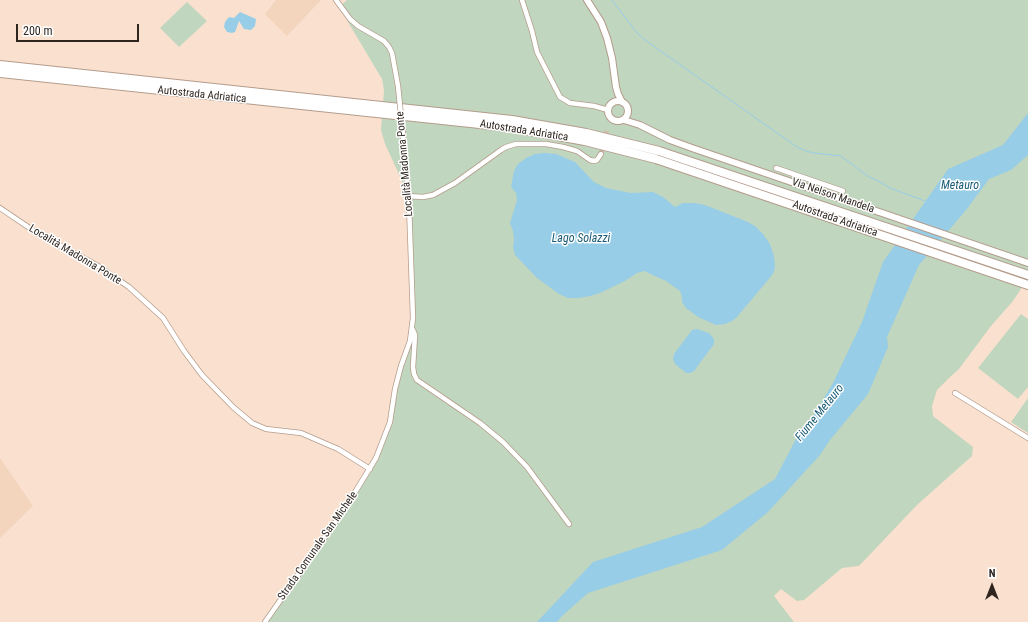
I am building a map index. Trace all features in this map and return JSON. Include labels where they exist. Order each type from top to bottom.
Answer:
[{"type":"highway","name":"Autostrada Adriatica","points":[[0,64],[512,120],[586,133],[659,151],[1028,285]]},
{"type":"highway","name":"Autostrada Adriatica","points":[[0,73],[508,127],[585,141],[656,159],[1028,275]]},
{"type":"main road","points":[[588,0],[601,22],[608,38],[616,87],[622,102],[626,105],[629,112],[627,117],[619,122],[613,121],[608,115],[608,110],[613,103],[616,87]]},
{"type":"main road","points":[[613,103],[618,101],[622,102]]},
{"type":"main road","name":"Via Nelson Mandela","points":[[629,112],[640,125]]},
{"type":"main road","name":"Via Nelson Mandela","points":[[624,120],[640,125],[670,140],[692,148],[1028,262]]},
{"type":"street","name":"Località Madonna Ponte","points":[[0,208],[43,237],[98,266],[129,287],[163,318],[187,356],[202,375],[233,407],[252,423],[266,429],[301,433],[312,437],[338,449],[370,469],[381,449],[390,422],[400,366],[413,330],[408,196],[398,86],[392,53],[384,41],[358,26],[350,19],[336,0]]},
{"type":"street","points":[[522,0],[537,52],[560,97],[570,103],[589,105],[608,110]]},
{"type":"street","points":[[408,196],[423,198],[433,196],[455,183],[496,152],[516,144],[546,144],[563,147],[577,151],[590,160],[597,160],[601,154]]},
{"type":"street","points":[[776,168],[843,191]]},
{"type":"street","name":"Località Madonna Ponte","points":[[413,330],[415,336],[413,367],[417,380],[480,423],[503,442],[527,468],[569,524]]},
{"type":"street","points":[[955,393],[1028,438]]},
{"type":"street","name":"Strada Comunale San Michele","points":[[265,622],[333,526],[370,469]]},
{"type":"shaded area","points":[[276,0],[321,0],[287,36],[265,14]]},
{"type":"shaded area","points":[[0,458],[33,506],[0,538]]},
{"type":"green space","points":[[347,0],[1028,0],[1028,278],[1013,301],[991,326],[959,369],[937,390],[932,406],[933,416],[973,447],[972,456],[917,505],[859,566],[842,568],[804,600],[797,601],[781,589],[774,596],[794,622],[266,622],[328,534],[383,448],[394,391],[414,324],[408,198],[385,144],[381,130],[384,90],[382,79],[339,7]]},
{"type":"green space","points":[[187,2],[207,21],[179,47],[160,28]]},
{"type":"green space","points":[[1021,314],[1028,319],[1028,387],[1018,399],[978,368]]},
{"type":"green space","points":[[1028,398],[1028,433],[1011,422]]},
{"type":"water","points":[[240,12],[256,19],[255,26],[251,30],[244,29],[239,21],[235,32],[227,32],[224,27],[225,22],[229,17],[234,18]]},
{"type":"water","points":[[1028,113],[1028,155],[1011,170],[989,179],[967,209],[919,265],[887,337],[888,347],[868,394],[830,440],[820,455],[768,512],[722,550],[588,593],[557,622],[537,622],[593,562],[702,527],[775,479],[798,435],[812,418],[833,383],[862,322],[883,262],[948,169],[1003,145]]},
{"type":"water","name":"Lago Solazzi","points":[[535,154],[556,154],[575,162],[594,182],[606,188],[631,193],[653,192],[663,197],[675,207],[683,203],[705,205],[748,222],[755,226],[763,234],[770,244],[774,256],[775,267],[773,274],[737,317],[725,324],[716,325],[698,317],[686,308],[682,302],[680,291],[666,281],[644,271],[637,273],[625,281],[600,293],[590,296],[568,298],[559,294],[537,278],[515,255],[513,247],[513,231],[510,223],[517,200],[516,193],[511,187],[514,171],[518,164],[526,158]]},
{"type":"water","points":[[697,329],[709,333],[714,339],[714,344],[694,371],[686,373],[675,364],[673,359],[674,354],[692,330]]},
{"type":"waterway","points":[[612,0],[637,33],[645,40],[797,147],[814,153],[841,156],[869,177],[890,188],[925,201]]},
{"type":"tunnel","points":[[601,154],[607,130]]},
{"type":"water label","name":"Metauro","points":[[960,186]]},
{"type":"water label","name":"Fiume Metauro","points":[[820,413]]}]
